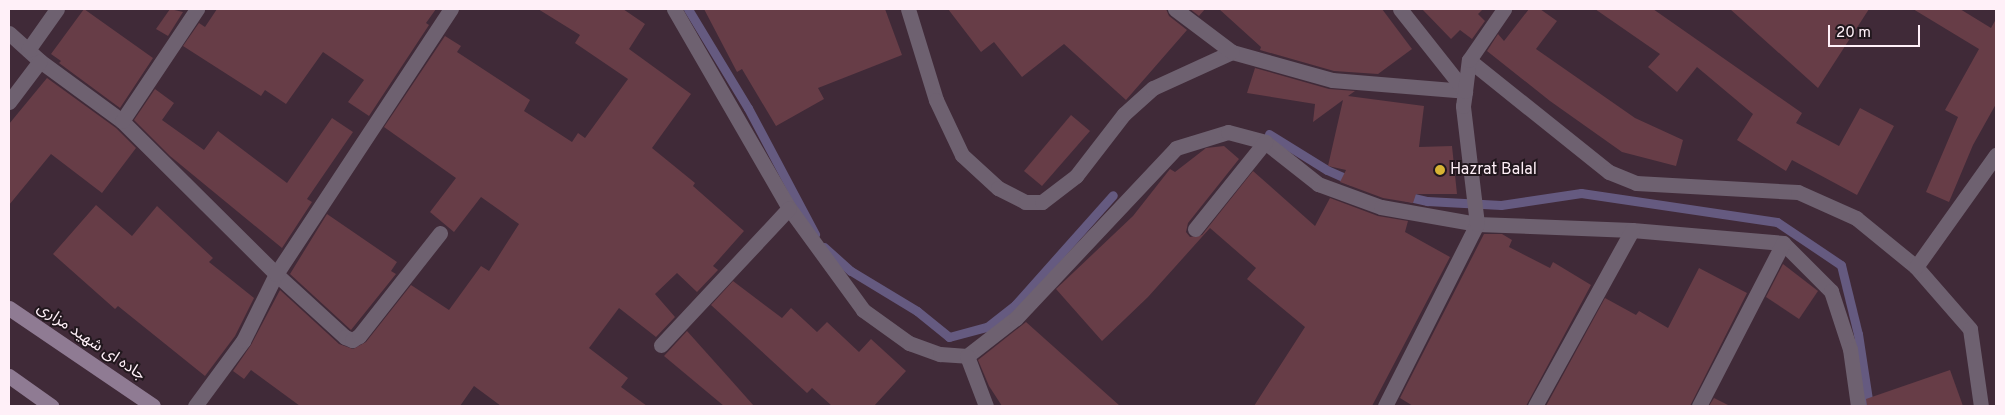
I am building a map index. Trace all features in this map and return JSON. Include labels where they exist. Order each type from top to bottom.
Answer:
[{"type":"main road","name":"جاده ای شهید مزاری","points":[[9,308],[152,406]]},
{"type":"main road","points":[[9,376],[51,406]]},
{"type":"street","points":[[28,50],[57,9]]},
{"type":"street","points":[[122,121],[198,9]]},
{"type":"street","points":[[195,406],[243,341],[276,274],[451,9]]},
{"type":"street","points":[[674,9],[789,208],[863,310],[909,342],[940,354],[967,356],[1016,318],[1176,148],[1228,132],[1266,142],[1318,184],[1380,207],[1478,224],[1632,230],[1783,243],[1831,291],[1850,349],[1858,406]]},
{"type":"street","points":[[908,9],[936,100],[962,155],[998,188],[1025,202],[1042,202],[1076,176],[1124,114],[1153,88],[1232,52]]},
{"type":"street","points":[[1175,9],[1232,52],[1332,80],[1465,91]]},
{"type":"street","points":[[1400,9],[1465,91]]},
{"type":"street","points":[[1385,406],[1478,224],[1463,106],[1469,60],[1504,9]]},
{"type":"street","points":[[9,33],[40,61],[122,121],[276,274],[345,337],[352,340],[360,336],[440,233]]},
{"type":"street","points":[[1469,60],[1609,172],[1636,183],[1798,192],[1856,218],[1916,267],[1970,329],[1981,406]]},
{"type":"street","points":[[9,102],[40,61]]},
{"type":"street","points":[[1195,229],[1266,142]]},
{"type":"street","points":[[1916,267],[1996,155]]},
{"type":"street","points":[[662,345],[789,208]]},
{"type":"street","points":[[1535,406],[1632,230]]},
{"type":"street","points":[[1699,406],[1783,243]]},
{"type":"street","points":[[967,356],[986,406]]},
{"type":"building","points":[[84,9],[153,58],[120,108],[59,63],[61,61],[51,54]]},
{"type":"building","points":[[170,9],[183,12],[168,36],[156,29]]},
{"type":"building","points":[[217,9],[436,9],[426,23],[429,25],[369,116],[348,102],[364,80],[323,52],[286,104],[265,90],[261,96],[183,46],[199,23],[205,27]]},
{"type":"building","points":[[538,9],[623,9],[645,24],[629,49],[691,94],[652,148],[695,183],[693,186],[744,231],[713,266],[718,270],[697,292],[677,273],[655,294],[675,317],[656,337],[619,308],[589,348],[628,378],[621,387],[647,406],[501,406],[474,386],[460,406],[300,406],[251,370],[244,379],[233,371],[251,345],[280,290],[339,344],[353,349],[366,342],[411,285],[449,310],[481,266],[489,271],[519,224],[481,197],[454,232],[430,212],[456,178],[384,127],[445,36],[461,46],[457,52],[530,100],[524,111],[572,142],[578,133],[585,138],[628,79],[575,43],[580,35]]},
{"type":"building","points":[[704,9],[885,9],[902,55],[818,88],[824,99],[776,126],[742,69],[737,72]]},
{"type":"building","points":[[948,9],[1166,9],[1169,16],[1187,30],[1126,100],[1064,44],[1022,77],[994,42],[981,52]]},
{"type":"building","points":[[1190,9],[1205,9],[1199,16]]},
{"type":"building","points":[[1219,9],[1382,9],[1412,49],[1378,74],[1334,71],[1260,50],[1261,47]]},
{"type":"building","points":[[1422,9],[1483,9],[1478,14],[1485,21],[1472,39],[1460,30],[1451,39]]},
{"type":"building","points":[[1529,9],[1540,9],[1557,21],[1536,49],[1635,118],[1683,140],[1676,166],[1622,152],[1550,101],[1487,51],[1498,34],[1504,41]]},
{"type":"building","points":[[1595,9],[1653,9],[1802,113],[1796,123],[1839,146],[1860,108],[1894,126],[1857,195],[1792,160],[1786,171],[1737,140],[1753,114],[1697,67],[1677,92],[1648,67],[1660,54]]},
{"type":"building","points":[[1730,9],[1869,9],[1818,88]]},
{"type":"building","points":[[1913,9],[1960,9],[1991,28],[1996,19],[1996,104],[1973,145],[1949,202],[1926,192],[1958,117],[1945,110],[1979,49]]},
{"type":"building","points":[[1255,68],[1329,89],[1355,91],[1348,96],[1424,106],[1419,147],[1452,146],[1457,194],[1416,194],[1413,203],[1383,198],[1340,182],[1346,170],[1328,166],[1343,100],[1313,122],[1315,104],[1247,93]]},
{"type":"building","points":[[47,78],[116,128],[136,148],[102,193],[51,154],[9,205],[9,124]]},
{"type":"building","points":[[155,89],[174,103],[162,120],[204,150],[218,131],[287,183],[332,118],[353,132],[307,199],[312,202],[282,248],[170,156],[134,120]]},
{"type":"building","points":[[1071,115],[1090,131],[1042,186],[1024,171]]},
{"type":"building","points":[[1224,146],[1239,159],[1188,223],[1186,232],[1190,237],[1202,235],[1253,171],[1315,226],[1330,198],[1378,216],[1408,221],[1405,232],[1450,257],[1372,406],[1254,406],[1305,327],[1247,279],[1256,268],[1210,228],[1148,297],[1102,341],[1056,289],[1133,216],[1170,169],[1175,172],[1206,148]]},
{"type":"building","points":[[96,205],[132,236],[157,206],[213,258],[209,262],[254,298],[235,336],[205,376],[118,306],[115,309],[53,254]]},
{"type":"building","points":[[327,214],[397,262],[391,271],[396,274],[351,330],[290,274]]},
{"type":"building","points":[[1484,234],[1502,234],[1512,240],[1509,247],[1550,268],[1553,262],[1591,285],[1526,406],[1413,406],[1400,398]]},
{"type":"building","points":[[1783,264],[1818,291],[1799,319],[1766,297]]},
{"type":"building","points":[[1699,268],[1747,293],[1690,406],[1546,406],[1605,298],[1636,315],[1639,311],[1668,328]]},
{"type":"building","points":[[733,281],[782,318],[791,308],[817,332],[827,322],[859,352],[871,339],[906,371],[874,406],[832,406],[812,388],[807,393],[711,305]]},
{"type":"building","points":[[1026,322],[1120,406],[1002,406],[989,386],[978,360]]},
{"type":"building","points":[[687,331],[754,406],[724,406],[664,356]]},
{"type":"building","points":[[1950,370],[1963,406],[1867,406],[1866,399]]},
{"type":"building","points":[[1714,398],[1730,406],[1709,406]]},
{"type":"waterway","points":[[688,9],[748,108],[815,234]]},
{"type":"waterway","points":[[1269,134],[1327,170],[1352,181]]},
{"type":"waterway","points":[[1405,196],[1427,201],[1501,205],[1581,193],[1777,222],[1841,265],[1858,334],[1869,406]]},
{"type":"waterway","points":[[824,247],[851,271],[917,311],[949,337],[987,327],[1015,305],[1113,195]]},
{"type":"place","name":"Hazrat Balal","points":[[1440,170]]}]
